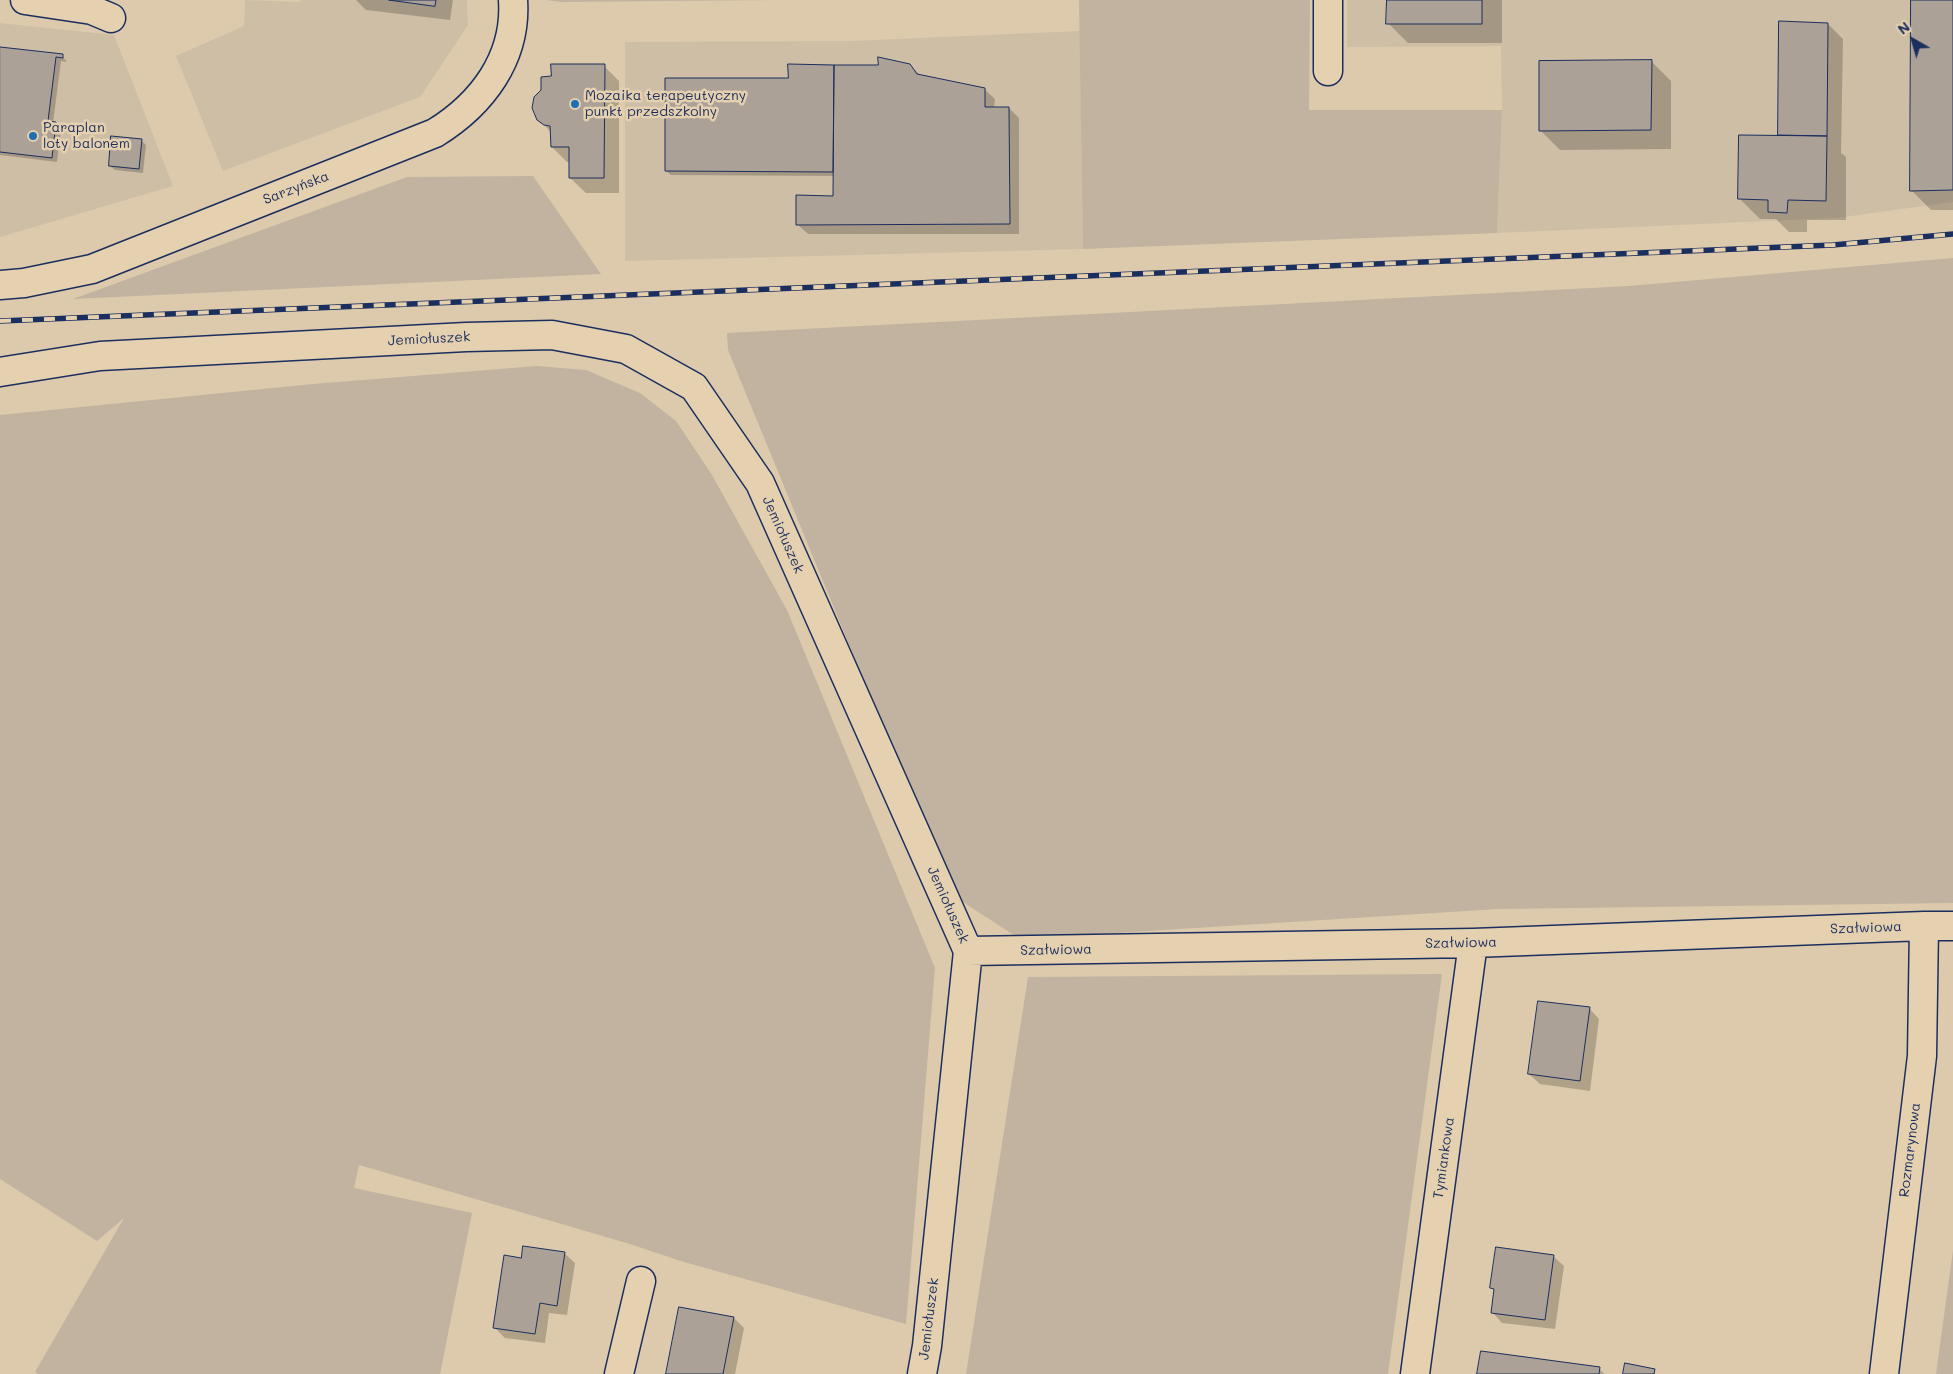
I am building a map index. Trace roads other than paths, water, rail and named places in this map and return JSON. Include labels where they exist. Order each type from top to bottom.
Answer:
[{"type":"street","points":[[24,0],[92,10],[111,18]]},
{"type":"street","name":"Sarzyńska","points":[[0,285],[24,283],[92,269],[435,133],[455,121],[474,104],[498,70],[510,39],[513,0]]},
{"type":"street","points":[[1328,0],[1328,71]]},
{"type":"street","name":"Jemiołuszek","points":[[0,372],[100,356],[466,337],[552,335],[626,349],[694,387],[760,483],[968,951],[927,1346],[922,1374]]},
{"type":"street","name":"Rozmarynowa","points":[[1884,1374],[1922,1056],[1924,926]]},
{"type":"street","name":"Szałwiowa","points":[[968,951],[1473,943],[1953,926]]},
{"type":"street","name":"Tymiankowa","points":[[1415,1374],[1473,943]]},
{"type":"street","points":[[619,1374],[641,1281]]},
{"type":"railway","points":[[0,321],[1833,245],[1953,234]]},
{"type":"place","name":"Mozaika terapeutyczny punkt przedszkolny","points":[[575,104]]},
{"type":"place","name":"Paraplan loty balonem","points":[[33,136]]}]
